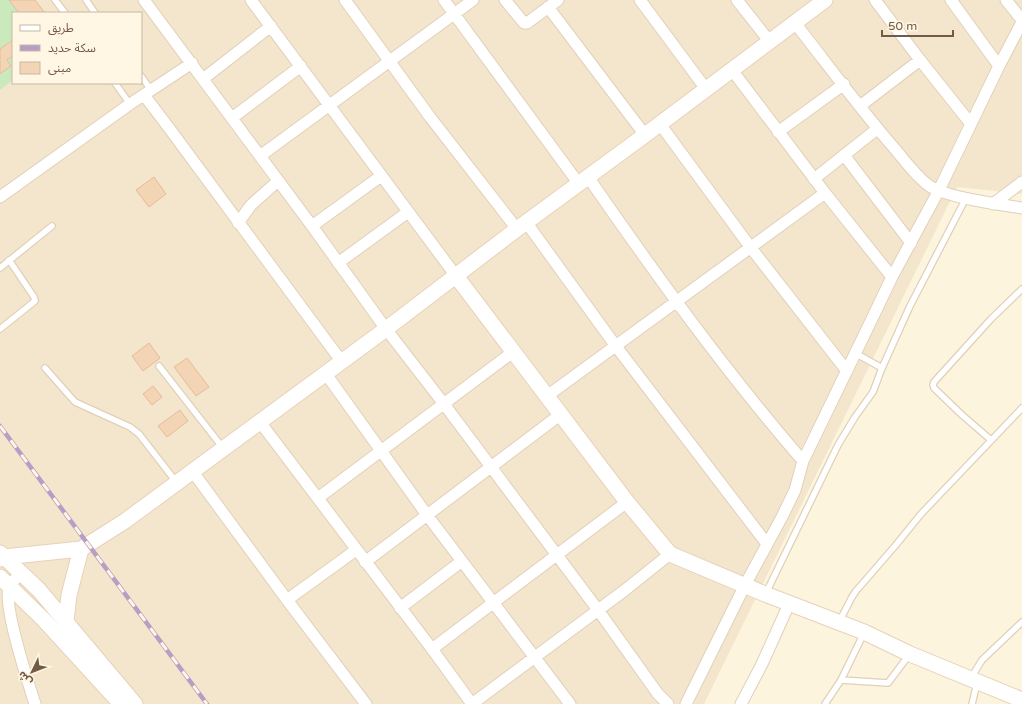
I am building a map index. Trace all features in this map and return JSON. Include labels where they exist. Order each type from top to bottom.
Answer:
[{"type":"street","points":[[144,0],[312,226],[386,329],[598,610],[658,694],[668,704]]},
{"type":"street","points":[[251,0],[513,352],[627,502],[670,554],[789,604],[864,632],[910,654],[1022,700]]},
{"type":"street","points":[[345,0],[389,62],[522,225],[768,544]]},
{"type":"street","points":[[444,0],[771,424],[803,461]]},
{"type":"street","points":[[260,156],[473,0]]},
{"type":"street","points":[[505,0],[524,23],[527,23],[558,0]]},
{"type":"street","points":[[640,0],[706,89]]},
{"type":"street","points":[[737,0],[770,42]]},
{"type":"street","points":[[1,556],[81,549],[125,521],[326,374],[522,225],[825,0]]},
{"type":"street","points":[[874,0],[971,124]]},
{"type":"street","points":[[951,0],[999,66]]},
{"type":"street","points":[[686,704],[745,585],[783,515],[794,490],[803,461],[892,277],[939,190],[999,66],[1017,42],[1022,21],[1006,0]]},
{"type":"street","points":[[548,7],[645,135]]},
{"type":"street","points":[[795,23],[844,84],[877,129],[928,185],[966,198],[1022,208]]},
{"type":"street","points":[[203,79],[271,26]]},
{"type":"street","points":[[860,106],[920,60]]},
{"type":"street","points":[[0,197],[130,104],[192,63]]},
{"type":"street","points":[[232,118],[301,66]]},
{"type":"street","points":[[732,70],[814,179],[892,277]]},
{"type":"street","points":[[778,132],[844,84]]},
{"type":"street","points":[[148,93],[183,146],[238,223],[342,362]]},
{"type":"street","points":[[660,124],[750,248],[847,371]]},
{"type":"street","points":[[814,179],[877,129]]},
{"type":"street","points":[[844,155],[911,243]]},
{"type":"street","points":[[312,226],[381,176]]},
{"type":"street","points":[[238,223],[251,205],[278,181]]},
{"type":"street","points":[[993,204],[1022,182]]},
{"type":"street","points":[[547,396],[825,193]]},
{"type":"street","points":[[338,262],[408,212]]},
{"type":"street","points":[[318,498],[382,452],[513,352]]},
{"type":"street","points":[[326,374],[427,514],[570,704]]},
{"type":"street","points":[[365,562],[561,414]]},
{"type":"street","points":[[260,422],[472,704],[625,590],[670,554]]},
{"type":"street","points":[[192,472],[366,704]]},
{"type":"street","points":[[432,649],[627,502]]},
{"type":"street","points":[[66,621],[69,595],[81,549]]},
{"type":"street","points":[[287,600],[356,550]]},
{"type":"street","points":[[1,556],[39,590],[66,621],[121,704]]},
{"type":"street","points":[[400,608],[462,561]]},
{"type":"street","points":[[5,582],[21,573]]},
{"type":"street","points":[[5,582],[106,680],[135,704]]},
{"type":"street","points":[[5,582],[12,620],[34,704]]},
{"type":"street","points":[[741,704],[762,664],[789,604]]},
{"type":"lane","points":[[55,0],[64,12]]},
{"type":"lane","points":[[86,0],[94,12]]},
{"type":"lane","points":[[142,78],[148,93]]},
{"type":"lane","points":[[116,84],[130,104]]},
{"type":"lane","points":[[765,594],[838,445],[855,417],[873,392],[882,368],[910,306],[966,198]]},
{"type":"lane","points":[[0,268],[52,226]]},
{"type":"lane","points":[[0,328],[35,301],[34,297],[9,260]]},
{"type":"lane","points":[[991,440],[962,415],[934,388],[933,385],[934,382],[991,319],[1022,289]]},
{"type":"lane","points":[[855,353],[882,368]]},
{"type":"lane","points":[[158,366],[223,448]]},
{"type":"lane","points":[[46,368],[75,402],[130,427],[139,434],[177,483]]},
{"type":"lane","points":[[839,622],[856,591],[921,514],[1022,408]]},
{"type":"lane","points":[[972,704],[974,680],[982,660],[1022,622]]},
{"type":"lane","points":[[825,704],[841,680],[864,632]]},
{"type":"lane","points":[[841,680],[888,683],[910,654]]},
{"type":"shaded area","points":[[0,0],[1022,0],[1022,194],[957,187],[704,704],[0,704]]},
{"type":"green space","points":[[0,0],[35,0],[44,12],[12,12],[12,81],[0,90]]},
{"type":"building","points":[[9,0],[35,0],[44,12],[18,12]]},
{"type":"building","points":[[12,41],[12,57],[7,60],[11,66],[0,74],[0,49]]},
{"type":"building","points":[[154,177],[166,194],[149,207],[136,190]]},
{"type":"building","points":[[149,343],[160,358],[143,371],[132,356]]},
{"type":"building","points":[[187,358],[209,387],[196,396],[174,367]]},
{"type":"building","points":[[153,386],[162,397],[152,405],[143,394]]},
{"type":"building","points":[[180,410],[188,421],[167,437],[158,426]]},
{"type":"railway","points":[[0,426],[207,704]]}]
